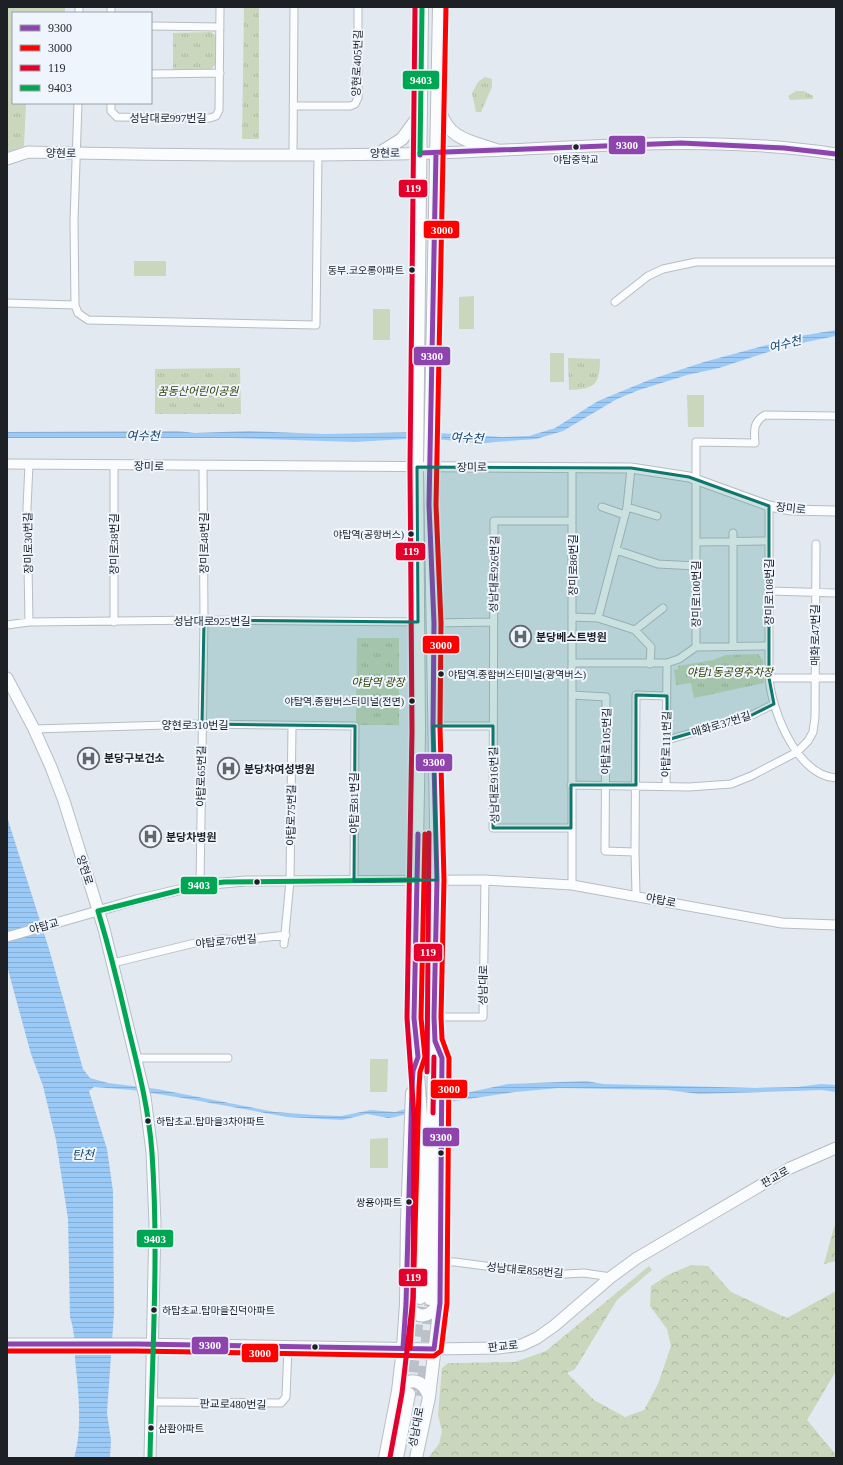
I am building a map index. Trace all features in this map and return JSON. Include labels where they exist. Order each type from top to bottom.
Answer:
[{"type":"main road","points":[[406,1304],[413,1313],[422,1315],[432,1313],[430,1300],[439,1262],[426,1115],[416,1087],[418,1057],[414,1018],[418,880],[417,417],[422,7]]},
{"type":"main road","points":[[386,1458],[404,1392],[403,1348],[406,1304],[407,1220],[426,1115],[437,1083],[434,1017],[437,880],[433,726],[434,622],[430,468],[439,7]]},
{"type":"main road","points":[[437,102],[444,123],[452,133],[496,150]]},
{"type":"main road","points":[[378,154],[402,139],[421,113]]},
{"type":"main road","name":"양현로","points":[[7,159],[28,152],[378,154],[726,143],[794,148],[836,154]]},
{"type":"main road","name":"양현로","points":[[7,678],[34,729],[61,794],[113,963],[145,1097],[154,1174],[155,1223],[152,1344]]},
{"type":"main road","points":[[416,1458],[425,1396],[434,1349],[430,1300],[426,1115]]},
{"type":"main road","name":"판교로","points":[[12,1344],[152,1344],[434,1349],[499,1348],[522,1345],[537,1338],[554,1326],[611,1277],[637,1258],[790,1168],[836,1148]]},
{"type":"main road","points":[[150,1458],[152,1344]]},
{"type":"main road","points":[[404,1392],[402,1385],[417,1382],[424,1386],[425,1396]]},
{"type":"main road","name":"성남대로","points":[[397,1458],[404,1392]]},
{"type":"main road","name":"성남대로","points":[[410,1458],[425,1396]]},
{"type":"street","name":"성남대로997번길","points":[[111,104],[111,111],[117,117],[210,118],[216,116],[220,110],[220,7]]},
{"type":"street","points":[[293,154],[294,7]]},
{"type":"street","name":"양현로405번길","points":[[293,106],[350,106],[355,104],[358,98],[358,7]]},
{"type":"street","points":[[152,26],[220,27]]},
{"type":"street","points":[[152,74],[220,73]]},
{"type":"street","points":[[78,104],[74,221],[75,305],[78,313],[88,320],[316,325],[318,154]]},
{"type":"street","points":[[615,302],[648,276],[663,269],[696,262],[836,262]]},
{"type":"street","points":[[7,303],[75,305]]},
{"type":"street","name":"장미로100번길","points":[[696,647],[696,442],[755,443],[754,427],[756,421],[765,415],[836,416]]},
{"type":"street","name":"장미로","points":[[7,464],[430,468],[631,468],[689,477],[696,481],[770,506],[791,510],[836,511]]},
{"type":"street","name":"장미로30번길","points":[[29,464],[27,508],[29,622]]},
{"type":"street","name":"장미로38번길","points":[[114,465],[114,622]]},
{"type":"street","name":"장미로48번길","points":[[203,466],[204,620]]},
{"type":"street","name":"장미로86번길","points":[[572,467],[572,663]]},
{"type":"street","points":[[598,618],[626,511],[631,468]]},
{"type":"street","name":"장미로108번길","points":[[769,678],[770,506]]},
{"type":"street","points":[[602,507],[657,516]]},
{"type":"street","name":"성남대로926번길","points":[[434,622],[493,622],[494,521],[572,521]]},
{"type":"street","points":[[733,533],[733,646]]},
{"type":"street","points":[[696,542],[769,541]]},
{"type":"street","name":"매화로47번길","points":[[815,678],[816,544]]},
{"type":"street","points":[[616,550],[658,564],[696,566]]},
{"type":"street","points":[[770,591],[836,593]]},
{"type":"street","points":[[635,630],[663,608]]},
{"type":"street","points":[[573,617],[598,618],[635,630],[651,647],[650,664]]},
{"type":"street","name":"성남대로925번길","points":[[7,625],[29,622],[204,620],[418,622]]},
{"type":"street","name":"야탑로65번길","points":[[200,884],[204,620]]},
{"type":"street","points":[[433,726],[493,726],[493,622]]},
{"type":"street","points":[[572,885],[572,663],[667,663],[679,659],[696,647],[769,646]]},
{"type":"street","name":"야탑로111번길","points":[[636,785],[666,786],[667,663]]},
{"type":"street","points":[[769,678],[774,704],[797,752],[804,762],[816,772],[830,778],[836,778]]},
{"type":"street","name":"매화로47번길","points":[[769,678],[836,678]]},
{"type":"street","points":[[666,786],[713,787],[730,784],[751,776],[797,752],[808,741],[813,732],[815,678]]},
{"type":"street","name":"야탑로105번길","points":[[571,785],[605,786],[606,697],[572,695]]},
{"type":"street","name":"야탑로111번길","points":[[636,895],[636,696],[667,696]]},
{"type":"street","name":"매화로37번길","points":[[667,740],[750,716],[774,704]]},
{"type":"street","name":"양현로310번길","points":[[34,729],[202,724],[355,726]]},
{"type":"street","name":"야탑로75번길","points":[[290,881],[292,726]]},
{"type":"street","name":"야탑로81번길","points":[[354,881],[355,726]]},
{"type":"street","name":"성남대로916번길","points":[[493,726],[493,828],[571,828]]},
{"type":"street","points":[[635,852],[605,851],[605,786],[636,785]]},
{"type":"street","name":"야탑로","points":[[81,916],[200,884],[238,881],[486,880],[572,885],[636,895],[782,923],[836,925]]},
{"type":"street","name":"성남대로","points":[[434,1017],[483,1017],[486,880]]},
{"type":"street","points":[[284,944],[290,881]]},
{"type":"street","name":"야탑교","points":[[7,937],[81,916]]},
{"type":"street","name":"야탑로76번길","points":[[113,963],[203,941],[223,939],[242,940],[286,935]]},
{"type":"street","points":[[136,1058],[228,1058]]},
{"type":"street","name":"성남대로858번길","points":[[439,1262],[455,1262],[539,1273],[566,1274],[584,1272],[611,1277]]},
{"type":"street","name":"판교로480번길","points":[[152,1402],[280,1403],[286,1397],[288,1347]]},
{"type":"highlighted area","points":[[417,467],[631,468],[689,477],[769,506],[769,678],[774,704],[750,716],[667,740],[667,696],[636,695],[636,785],[571,785],[571,828],[493,828],[493,726],[433,726],[437,880],[354,881],[355,726],[202,724],[204,620],[418,622]]},
{"type":"green space","points":[[7,7],[65,7],[65,12],[12,12],[12,104],[26,104],[24,146],[7,153]]},
{"type":"green space","points":[[244,7],[259,7],[259,139],[242,139]]},
{"type":"green space","points":[[211,32],[216,36],[215,65],[211,69],[173,69],[173,33]]},
{"type":"green space","points":[[485,77],[492,79],[492,87],[481,112],[476,112],[472,93],[478,82]]},
{"type":"green space","points":[[796,91],[804,91],[813,96],[813,99],[790,100],[788,96]]},
{"type":"green space","points":[[134,261],[166,261],[166,276],[134,276]]},
{"type":"green space","points":[[474,296],[474,329],[459,329],[459,297]]},
{"type":"green space","points":[[373,309],[390,309],[390,340],[373,340]]},
{"type":"green space","points":[[550,353],[564,353],[564,382],[550,382]]},
{"type":"green space","points":[[568,358],[600,359],[599,375],[594,384],[590,387],[569,390]]},
{"type":"green space","name":"꿈동산어린이공원","points":[[240,368],[241,414],[155,414],[155,369]]},
{"type":"green space","points":[[687,395],[704,395],[704,427],[688,427]]},
{"type":"green space","name":"야탑역 광장","points":[[357,638],[399,638],[399,725],[356,725]]},
{"type":"green space","name":"야탑1동공영주차장","points":[[758,654],[763,660],[764,683],[694,698],[691,683],[676,685],[674,670],[678,669],[678,666],[713,660],[726,655]]},
{"type":"green space","points":[[370,1059],[388,1059],[387,1092],[370,1092]]},
{"type":"green space","points":[[388,1138],[388,1168],[370,1168],[370,1139]]},
{"type":"green space","points":[[836,1224],[836,1261],[824,1264],[834,1227]]},
{"type":"green space","points":[[691,1265],[708,1266],[731,1292],[787,1318],[836,1291],[836,1371],[807,1420],[836,1455],[836,1458],[428,1458],[439,1444],[442,1431],[438,1415],[442,1368],[448,1363],[515,1362],[546,1351],[649,1266],[652,1270],[617,1300],[575,1369],[567,1373],[594,1400],[625,1417],[644,1410],[658,1384],[671,1346],[667,1329],[650,1306],[651,1286],[668,1275]]},
{"type":"water","name":"여수천","points":[[836,330],[836,336],[786,346],[719,368],[687,375],[639,390],[617,399],[563,431],[536,439],[481,443],[422,438],[355,442],[232,438],[7,438],[7,432],[178,431],[195,433],[249,431],[324,434],[421,432],[503,437],[529,436],[555,428],[598,401],[649,380],[704,362],[800,336]]},
{"type":"water","name":"탄천","points":[[7,817],[49,949],[83,1069],[90,1078],[108,1083],[157,1089],[275,1112],[341,1116],[371,1110],[395,1112],[456,1095],[508,1084],[586,1081],[603,1084],[755,1088],[797,1087],[821,1084],[836,1085],[836,1092],[822,1090],[699,1094],[667,1090],[559,1088],[515,1092],[455,1101],[395,1117],[388,1118],[367,1114],[342,1120],[287,1117],[132,1090],[94,1087],[89,1091],[107,1149],[113,1191],[114,1313],[107,1413],[111,1440],[110,1458],[74,1458],[77,1448],[79,1414],[74,1336],[70,1317],[68,1219],[56,1140],[43,1086],[31,1054],[7,966]]},
{"type":"tunnel","points":[[410,1390],[420,1298]]},
{"type":"tunnel","points":[[422,1396],[430,1305]]},
{"type":"transit line","name":"119","points":[[390,1457],[402,1393],[413,1298],[414,1116],[407,1018],[412,731],[410,467],[415,7]]},
{"type":"transit line","name":"9403","points":[[420,153],[422,7]]},
{"type":"transit line","name":"3000","points":[[7,1351],[136,1351],[434,1356],[441,1351],[447,1303],[449,1058],[442,1039],[441,1017],[444,880],[440,726],[441,623],[436,505],[446,7]]},
{"type":"transit line","name":"9300","points":[[420,155],[420,153],[681,143],[784,148],[836,154]]},
{"type":"transit line","name":"9300","points":[[7,1344],[136,1344],[434,1349],[440,1303],[442,1058],[435,1041],[434,1017],[437,880],[433,726],[434,623],[429,505],[436,153]]},
{"type":"transit line","name":"119","points":[[427,1072],[429,833]]},
{"type":"transit line","name":"9300","points":[[403,1348],[406,1304],[412,1087],[413,1071],[418,1057],[414,1018],[418,834]]},
{"type":"transit line","name":"3000","points":[[410,1348],[413,1304],[419,1087],[420,1072],[425,1057],[421,1018],[425,834]]},
{"type":"transit line","name":"9403","points":[[150,1458],[155,1267],[154,1191],[151,1137],[143,1091],[115,971],[98,911],[200,885],[224,882],[418,880]]},
{"type":"transit line","name":"119","points":[[433,1113],[434,1057]]},
{"type":"place","name":"야탑중학교","points":[[576,147]]},
{"type":"place","name":"동부.코오롱아파트","points":[[412,270]]},
{"type":"place","name":"야탑역(공항버스)","points":[[411,534]]},
{"type":"place","name":"분당베스트병원","points":[[521,637]]},
{"type":"place","name":"야탑역.종합버스터미널(광역버스)","points":[[441,674]]},
{"type":"place","name":"야탑역.종합버스터미널(전면)","points":[[412,701]]},
{"type":"place","name":"분당구보건소","points":[[88,758]]},
{"type":"place","name":"분당차여성병원","points":[[229,769]]},
{"type":"place","name":"분당차병원","points":[[151,837]]},
{"type":"place","name":"하탑초교.탑마을3차아파트","points":[[148,1121]]},
{"type":"place","name":"쌍용아파트","points":[[409,1202]]},
{"type":"place","name":"하탑초교.탑마을진덕아파트","points":[[154,1310]]},
{"type":"place","name":"삼환아파트","points":[[151,1428]]}]
